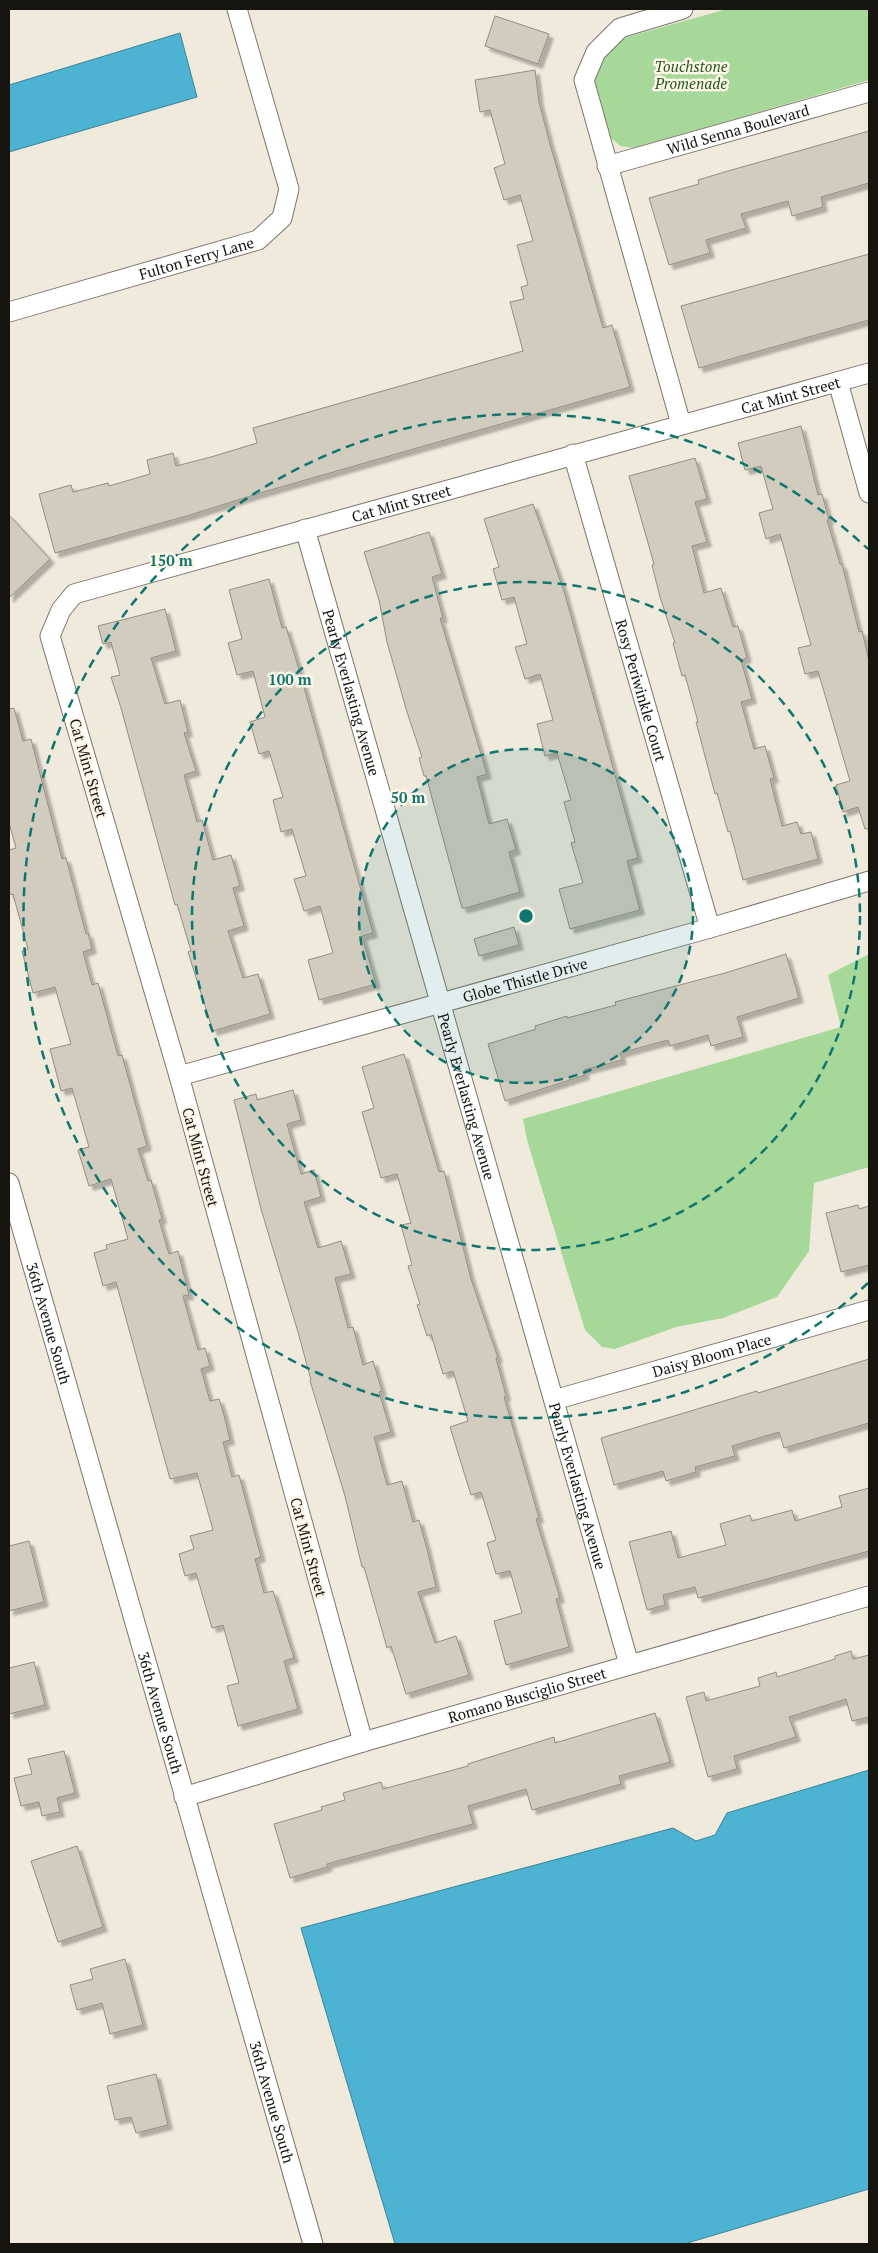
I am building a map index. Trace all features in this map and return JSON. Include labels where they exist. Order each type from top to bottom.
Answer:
[{"type":"street","name":"Fulton Ferry Lane","points":[[9,312],[258,240],[282,218],[289,190],[237,9]]},
{"type":"street","points":[[681,424],[584,80],[596,52],[620,28],[683,9]]},
{"type":"street","name":"Wild Senna Boulevard","points":[[607,166],[869,92]]},
{"type":"street","name":"Cat Mint Street","points":[[363,1742],[179,1076],[50,636],[62,610],[74,594],[869,373]]},
{"type":"street","points":[[838,382],[869,493]]},
{"type":"street","name":"Rosy Periwinkle Court","points":[[573,454],[710,928]]},
{"type":"street","name":"Pearly Everlasting Avenue","points":[[305,529],[442,1003],[629,1664]]},
{"type":"street","name":"Globe Thistle Drive","points":[[179,1076],[710,928],[869,881]]},
{"type":"street","name":"36th Avenue South","points":[[9,1183],[313,2244]]},
{"type":"street","name":"Daisy Bloom Place","points":[[554,1400],[869,1310]]},
{"type":"street","name":"Romano Busciglio Street","points":[[184,1796],[629,1664],[869,1596]]},
{"type":"green space","name":"Touchstone Promenade","points":[[727,9],[869,9],[869,80],[634,148],[620,146],[610,137],[593,80],[603,57],[624,38]]},
{"type":"green space","points":[[869,954],[869,1167],[814,1183],[809,1251],[777,1297],[723,1318],[676,1327],[615,1349],[602,1347],[585,1330],[527,1140],[523,1119],[841,1027],[828,975]]},
{"type":"water","points":[[180,33],[197,97],[9,152],[9,85]]},
{"type":"water","points":[[869,1770],[869,2189],[684,2244],[395,2244],[301,1928],[673,1828],[696,1841],[715,1835],[727,1813]]},
{"type":"building","points":[[495,16],[549,34],[538,64],[485,46]]},
{"type":"building","points":[[535,70],[539,102],[550,144],[603,328],[612,325],[630,387],[55,553],[39,494],[71,485],[73,492],[108,483],[109,486],[150,474],[147,460],[173,453],[176,466],[211,457],[257,443],[253,428],[523,351],[510,302],[524,299],[521,287],[528,285],[517,245],[533,241],[520,195],[504,200],[494,168],[505,164],[490,110],[480,112],[475,80]]},
{"type":"building","points":[[869,131],[869,183],[821,197],[823,207],[792,216],[788,201],[741,214],[746,228],[706,240],[710,253],[669,265],[649,198],[699,184],[698,180]]},
{"type":"building","points":[[869,254],[869,320],[699,368],[681,306]]},
{"type":"building","points":[[801,426],[818,495],[822,494],[829,520],[827,520],[840,564],[842,564],[859,632],[862,631],[869,661],[869,828],[865,829],[858,807],[843,812],[836,785],[850,781],[818,671],[805,674],[798,648],[811,645],[780,534],[766,539],[759,513],[773,509],[761,466],[745,470],[738,443]]},
{"type":"building","points":[[695,458],[707,499],[695,502],[707,542],[692,546],[704,593],[721,588],[733,627],[738,626],[747,658],[741,660],[752,699],[741,702],[754,749],[765,746],[774,778],[770,779],[782,826],[797,822],[801,834],[811,832],[818,859],[743,880],[730,831],[728,832],[717,793],[715,794],[696,722],[698,722],[685,675],[682,676],[673,643],[675,643],[660,597],[652,565],[654,564],[629,476]]},
{"type":"building","points":[[533,504],[564,591],[638,858],[627,861],[640,910],[570,929],[559,889],[583,883],[571,843],[575,842],[564,802],[571,800],[557,753],[545,756],[537,724],[553,720],[540,674],[525,679],[515,647],[527,644],[514,597],[502,600],[493,569],[499,567],[484,519]]},
{"type":"building","points":[[9,515],[50,559],[9,598]]},
{"type":"building","points":[[429,532],[442,574],[432,577],[443,618],[440,618],[487,774],[477,777],[489,824],[507,819],[516,850],[509,852],[520,892],[466,908],[462,908],[426,776],[424,776],[419,758],[422,757],[387,642],[379,600],[364,552]]},
{"type":"building","points":[[269,579],[282,628],[286,627],[298,666],[373,933],[362,936],[376,984],[319,1000],[308,960],[333,953],[320,906],[304,911],[294,879],[306,876],[292,829],[281,832],[273,800],[283,797],[269,751],[259,754],[250,722],[265,717],[253,671],[237,675],[228,643],[242,639],[229,590]]},
{"type":"building","points":[[165,609],[176,651],[151,658],[165,704],[180,700],[188,732],[184,733],[196,771],[184,775],[197,822],[202,820],[213,860],[231,855],[240,886],[233,888],[244,926],[228,931],[243,978],[258,974],[270,1014],[213,1031],[188,952],[191,951],[177,904],[175,905],[111,677],[120,675],[111,642],[103,644],[98,626]]},
{"type":"building","points":[[14,708],[23,741],[31,739],[62,859],[66,858],[86,934],[88,933],[92,949],[83,952],[92,985],[98,983],[118,1056],[122,1055],[147,1146],[138,1149],[148,1181],[151,1180],[162,1219],[159,1220],[169,1254],[178,1251],[189,1295],[183,1296],[198,1350],[205,1348],[210,1366],[201,1369],[210,1401],[219,1399],[224,1415],[230,1440],[223,1442],[232,1477],[239,1475],[261,1557],[255,1559],[264,1593],[273,1591],[294,1658],[284,1661],[298,1709],[238,1726],[227,1686],[239,1683],[223,1625],[212,1628],[196,1573],[185,1576],[179,1554],[194,1549],[190,1536],[213,1530],[197,1473],[170,1479],[116,1282],[103,1286],[94,1253],[107,1249],[106,1245],[128,1239],[111,1179],[89,1186],[78,1150],[89,1147],[72,1088],[61,1091],[50,1049],[71,1044],[55,987],[33,993],[22,951],[28,949],[13,894],[9,895],[9,850],[16,848],[9,823],[9,709]]},
{"type":"building","points":[[514,927],[519,945],[479,956],[474,939]]},
{"type":"building","points":[[786,954],[799,998],[737,1017],[743,1037],[711,1046],[708,1035],[670,1046],[668,1040],[620,1053],[622,1060],[584,1070],[585,1075],[505,1101],[488,1044],[536,1029],[535,1026],[567,1016],[567,1018],[616,1005],[615,1002],[725,973]]},
{"type":"building","points":[[404,1054],[439,1172],[444,1171],[471,1279],[498,1358],[496,1358],[506,1396],[504,1397],[539,1518],[536,1519],[560,1598],[556,1599],[569,1647],[506,1665],[494,1621],[522,1613],[510,1571],[496,1574],[487,1543],[496,1540],[481,1492],[471,1495],[450,1427],[468,1421],[453,1371],[443,1374],[431,1334],[427,1336],[417,1305],[420,1304],[408,1266],[412,1265],[401,1225],[411,1223],[397,1174],[381,1178],[362,1112],[374,1108],[362,1067]]},
{"type":"building","points":[[293,1090],[301,1120],[287,1124],[301,1174],[314,1170],[321,1197],[304,1202],[318,1248],[341,1241],[351,1274],[335,1278],[348,1328],[353,1327],[363,1365],[373,1361],[382,1391],[379,1392],[391,1432],[374,1437],[387,1485],[402,1481],[413,1522],[419,1520],[427,1549],[436,1587],[418,1592],[435,1643],[456,1636],[469,1675],[406,1694],[391,1646],[387,1648],[364,1567],[362,1567],[345,1496],[261,1209],[234,1100],[256,1094],[257,1100]]},
{"type":"building","points":[[858,1205],[859,1209],[869,1206],[869,1265],[841,1272],[826,1213]]},
{"type":"building","points":[[869,1359],[869,1423],[784,1448],[779,1432],[732,1446],[735,1456],[695,1467],[696,1472],[666,1481],[663,1471],[614,1485],[601,1438]]},
{"type":"building","points":[[869,1488],[869,1551],[698,1598],[695,1587],[663,1595],[665,1605],[647,1610],[629,1542],[671,1531],[678,1558],[726,1545],[720,1524],[750,1515],[752,1521],[792,1510],[795,1521],[842,1507],[839,1496]]},
{"type":"building","points":[[29,1541],[44,1602],[9,1611],[9,1546]]},
{"type":"building","points":[[851,1651],[853,1659],[869,1655],[869,1717],[852,1721],[846,1699],[789,1717],[796,1737],[734,1756],[737,1769],[708,1777],[686,1697],[704,1692],[706,1701],[760,1686],[758,1678],[776,1672],[777,1677],[835,1659],[835,1656]]},
{"type":"building","points":[[34,1662],[45,1705],[9,1714],[9,1668]]},
{"type":"building","points":[[655,1713],[670,1762],[619,1776],[621,1784],[532,1810],[526,1789],[468,1806],[473,1824],[327,1864],[327,1867],[290,1878],[274,1824],[322,1810],[321,1807],[345,1800],[343,1793],[381,1782],[383,1789],[468,1766],[468,1764],[554,1737],[555,1743]]},
{"type":"building","points":[[64,1751],[75,1793],[57,1798],[60,1812],[42,1816],[39,1802],[21,1806],[14,1778],[32,1774],[28,1759]]},
{"type":"building","points":[[77,1846],[103,1927],[58,1942],[31,1861]]},
{"type":"building","points":[[125,1959],[143,2025],[110,2034],[102,2003],[77,2010],[70,1985],[93,1979],[90,1969]]},
{"type":"building","points":[[156,2074],[168,2125],[136,2133],[131,2117],[115,2120],[107,2086]]}]
